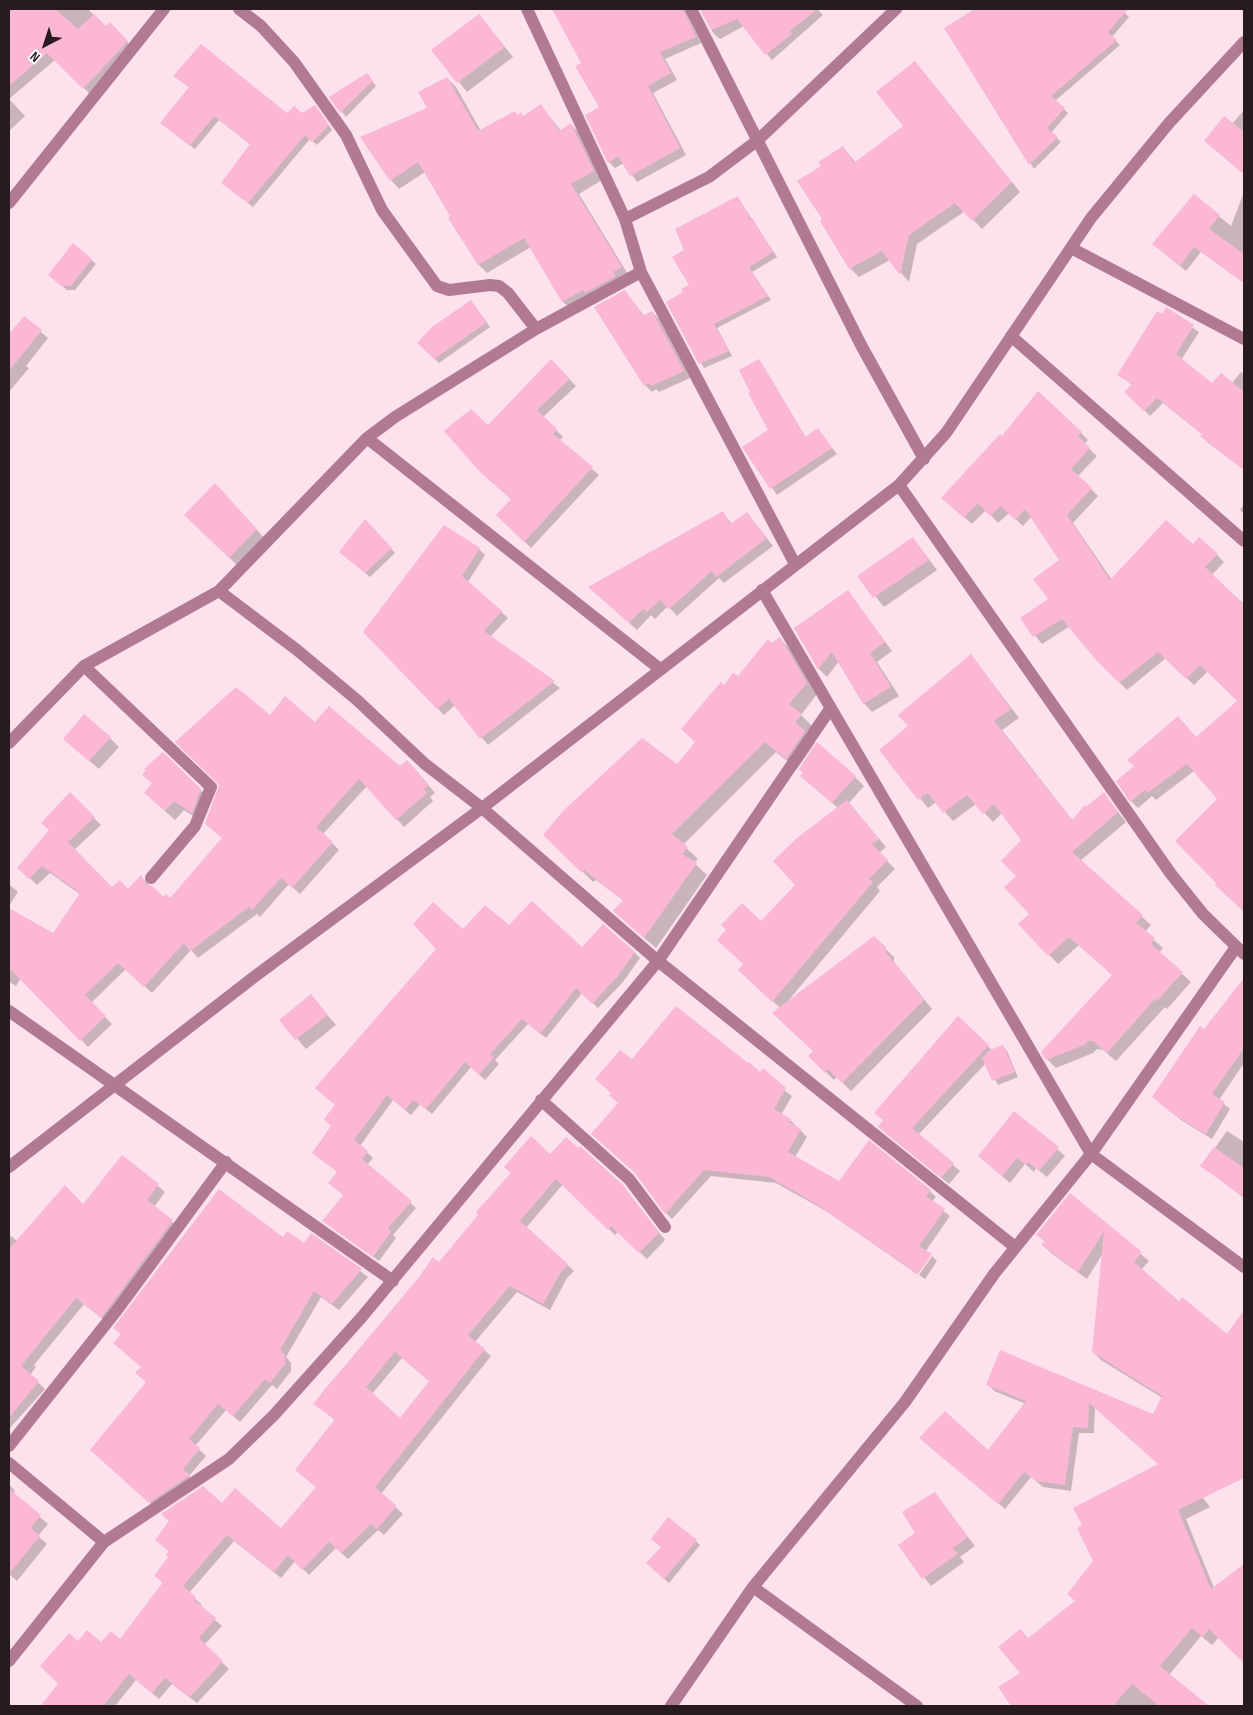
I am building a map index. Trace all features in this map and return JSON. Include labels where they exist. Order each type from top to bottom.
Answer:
[{"type":"street","points":[[239,9],[261,26],[300,70],[346,135],[382,210],[437,286],[449,290],[490,284],[499,286],[508,293],[536,329]]},
{"type":"street","points":[[527,9],[625,220],[641,272],[795,564]]},
{"type":"street","points":[[691,9],[861,345],[924,459]]},
{"type":"street","points":[[625,220],[709,177],[758,140],[896,9]]},
{"type":"street","points":[[9,204],[163,10]]},
{"type":"street","points":[[9,1167],[254,977],[482,808],[899,485],[924,459],[969,402],[1010,336],[1071,248],[1128,172],[1244,42]]},
{"type":"street","points":[[1071,248],[1244,339]]},
{"type":"street","points":[[9,743],[84,666],[219,591],[367,438],[444,384],[536,329],[641,272]]},
{"type":"street","points":[[1010,336],[1244,541]]},
{"type":"street","points":[[367,438],[660,670]]},
{"type":"street","points":[[671,1706],[753,1587],[905,1402],[1015,1247],[1091,1154],[1240,950],[1203,914],[1171,874],[899,485]]},
{"type":"street","points":[[762,590],[1091,1154],[1244,1267]]},
{"type":"street","points":[[219,591],[297,650],[357,700],[425,764],[482,808],[658,961],[1015,1247]]},
{"type":"street","points":[[84,666],[211,787],[195,826],[151,878]]},
{"type":"street","points":[[9,1661],[104,1542],[229,1459],[274,1415],[393,1281],[658,961],[830,709]]},
{"type":"street","points":[[9,1011],[393,1281]]},
{"type":"street","points":[[541,1100],[629,1179],[665,1227]]},
{"type":"street","points":[[9,1446],[117,1310],[226,1162]]},
{"type":"street","points":[[9,1463],[104,1542]]},
{"type":"street","points":[[753,1587],[917,1706]]},
{"type":"building","points":[[9,9],[55,9],[78,29],[94,14],[106,26],[110,22],[128,41],[83,89],[47,53],[9,86]]},
{"type":"building","points":[[552,9],[683,9],[696,37],[660,52],[671,73],[648,86],[680,148],[630,176],[618,156],[608,163],[585,115],[599,107],[575,66],[581,63]]},
{"type":"building","points":[[700,9],[817,9],[790,31],[792,34],[765,55],[737,19],[711,30]]},
{"type":"building","points":[[975,9],[1128,9],[1108,32],[1117,40],[1051,96],[1065,108],[1047,128],[1058,137],[1029,165],[944,28]]},
{"type":"building","points":[[479,14],[505,47],[457,83],[431,50]]},
{"type":"building","points":[[201,44],[287,113],[294,106],[302,113],[315,105],[329,125],[312,142],[305,135],[248,203],[221,183],[250,144],[214,116],[190,146],[160,123],[189,87],[173,76]]},
{"type":"building","points":[[915,61],[1012,182],[972,221],[955,203],[909,235],[900,275],[882,251],[849,269],[820,221],[822,219],[797,181],[821,166],[818,162],[843,146],[854,163],[903,126],[876,92]]},
{"type":"building","points":[[367,73],[373,81],[340,113],[329,97]]},
{"type":"building","points":[[447,77],[478,131],[515,111],[517,115],[521,112],[523,116],[541,104],[559,131],[571,123],[594,171],[571,184],[622,267],[613,272],[616,276],[585,293],[583,290],[562,302],[524,238],[478,265],[448,218],[450,216],[418,162],[390,181],[360,137],[427,108],[418,92]]},
{"type":"building","points":[[1224,116],[1244,132],[1244,174],[1204,141]]},
{"type":"building","points":[[1194,194],[1220,215],[1209,229],[1244,254],[1244,283],[1194,247],[1180,266],[1152,244]]},
{"type":"building","points":[[738,196],[751,220],[753,219],[773,252],[749,267],[768,296],[714,324],[729,351],[699,364],[666,302],[683,292],[681,289],[689,285],[672,257],[684,250],[675,229]]},
{"type":"building","points":[[73,243],[92,259],[71,286],[61,286],[48,275]]},
{"type":"building","points":[[625,290],[643,316],[652,311],[684,371],[651,386],[649,383],[644,386],[594,307]]},
{"type":"building","points":[[471,300],[486,323],[434,359],[417,343],[432,327]]},
{"type":"building","points":[[1166,307],[1194,325],[1176,354],[1212,383],[1221,373],[1244,392],[1244,470],[1200,436],[1202,434],[1157,398],[1144,411],[1124,392],[1132,384],[1117,375],[1157,311],[1162,314]]},
{"type":"building","points":[[24,316],[42,330],[9,371],[9,334]]},
{"type":"building","points":[[551,359],[570,379],[537,410],[557,429],[553,434],[593,467],[524,542],[496,515],[511,499],[480,472],[444,431],[471,409],[488,425]]},
{"type":"building","points":[[759,359],[805,437],[818,428],[832,448],[770,489],[742,447],[768,430],[748,393],[750,392],[739,370]]},
{"type":"building","points":[[1038,391],[1082,432],[1078,436],[1090,448],[1071,469],[1092,488],[1067,515],[1110,580],[1166,520],[1193,544],[1199,537],[1218,554],[1205,567],[1244,605],[1244,912],[1215,885],[1216,883],[1175,841],[1217,799],[1187,764],[1147,793],[1145,790],[1130,802],[1116,781],[1134,766],[1127,760],[1178,716],[1196,737],[1237,701],[1200,665],[1186,679],[1158,652],[1119,683],[1096,660],[1062,619],[1033,637],[1020,618],[1048,599],[1033,579],[1059,560],[1025,509],[1015,520],[1001,506],[990,516],[978,503],[964,518],[941,498],[1000,434],[1002,436]]},
{"type":"building","points":[[215,483],[257,529],[229,558],[184,515]]},
{"type":"building","points":[[723,511],[730,524],[747,512],[767,538],[716,577],[712,571],[669,609],[660,600],[647,612],[643,609],[629,623],[588,587]]},
{"type":"building","points":[[365,519],[392,548],[365,573],[339,552]]},
{"type":"building","points":[[444,525],[480,548],[462,576],[502,611],[484,631],[555,681],[480,739],[449,699],[437,709],[363,632]]},
{"type":"building","points":[[913,537],[929,560],[873,598],[857,576]]},
{"type":"building","points":[[848,590],[885,642],[870,653],[891,687],[863,704],[832,652],[818,669],[794,628]]},
{"type":"building","points":[[780,637],[807,683],[789,704],[802,714],[795,722],[805,731],[786,759],[765,742],[672,834],[688,847],[682,854],[697,863],[644,938],[613,911],[623,900],[584,870],[581,872],[543,835],[563,811],[642,738],[677,764],[695,742],[681,729],[721,682],[724,685],[733,673],[738,676],[768,639],[772,643]]},
{"type":"building","points":[[971,654],[1011,709],[994,721],[1072,820],[1085,805],[1087,806],[1104,792],[1118,812],[1072,852],[1143,915],[1136,923],[1155,938],[1151,944],[1183,972],[1157,1001],[1155,999],[1107,1053],[1093,1041],[1088,1041],[1084,1045],[1046,1060],[1041,1052],[1112,975],[1069,937],[1048,956],[1018,924],[1029,914],[1004,887],[1016,876],[1001,861],[1021,840],[994,804],[983,814],[967,795],[943,813],[928,793],[918,800],[879,750],[908,726],[898,715]]},
{"type":"building","points":[[236,687],[270,715],[285,696],[315,722],[329,706],[400,766],[407,760],[429,785],[424,789],[427,793],[396,820],[359,779],[316,827],[333,842],[292,888],[281,878],[252,910],[249,907],[190,951],[184,943],[144,987],[118,963],[85,995],[106,1016],[80,1041],[9,968],[9,908],[53,933],[80,893],[42,866],[29,879],[17,868],[49,830],[41,823],[70,792],[95,817],[68,842],[112,887],[120,880],[128,889],[141,875],[146,884],[152,886],[164,897],[166,894],[170,898],[222,838],[205,824],[219,785],[175,742]]},
{"type":"building","points":[[84,714],[111,737],[89,761],[63,739]]},
{"type":"building","points":[[817,742],[856,776],[832,803],[800,776],[803,773],[799,769]]},
{"type":"building","points":[[163,752],[201,789],[192,813],[174,801],[165,811],[144,793],[152,783],[142,775],[146,770],[144,769]]},
{"type":"building","points":[[847,800],[879,839],[872,844],[888,860],[869,879],[873,882],[772,1002],[738,970],[743,964],[717,940],[726,930],[721,925],[742,903],[761,921],[795,885],[773,861],[797,838]]},
{"type":"building","points":[[532,901],[582,947],[603,924],[635,952],[617,977],[592,1004],[576,988],[540,1034],[522,1019],[490,1054],[494,1057],[479,1075],[465,1062],[426,1109],[413,1100],[405,1110],[387,1095],[354,1140],[368,1151],[362,1159],[412,1201],[388,1228],[391,1232],[373,1257],[322,1221],[343,1195],[328,1183],[337,1172],[312,1153],[331,1126],[324,1119],[335,1105],[315,1088],[436,949],[413,924],[433,902],[463,929],[485,905],[509,925]]},
{"type":"building","points":[[874,936],[886,947],[886,952],[924,1000],[842,1083],[828,1069],[825,1073],[808,1056],[813,1051],[772,1013]]},
{"type":"building","points":[[1244,978],[1244,1048],[1212,1094],[1225,1102],[1206,1134],[1173,1114],[1152,1097],[1200,1026],[1204,1029]]},
{"type":"building","points":[[311,994],[328,1015],[295,1040],[279,1020]]},
{"type":"building","points":[[676,1006],[760,1072],[763,1068],[786,1088],[774,1109],[791,1119],[789,1122],[801,1129],[788,1152],[839,1181],[869,1140],[931,1190],[926,1196],[945,1209],[919,1246],[932,1254],[918,1274],[818,1205],[769,1177],[704,1170],[665,1214],[635,1173],[591,1134],[618,1103],[609,1095],[611,1093],[595,1079],[620,1050],[632,1059]]},
{"type":"building","points":[[958,1016],[989,1045],[912,1128],[954,1163],[941,1178],[878,1127],[883,1120],[874,1113]]},
{"type":"building","points":[[1003,1045],[1015,1072],[992,1081],[982,1058],[990,1050]]},
{"type":"building","points":[[1014,1111],[1059,1147],[1039,1171],[1028,1162],[1026,1165],[1017,1158],[1002,1176],[978,1156]]},
{"type":"building","points":[[531,1136],[550,1154],[566,1137],[578,1148],[580,1146],[623,1185],[659,1233],[639,1253],[611,1226],[608,1230],[556,1179],[520,1221],[568,1264],[561,1272],[543,1304],[510,1286],[468,1335],[485,1349],[375,1487],[397,1506],[377,1529],[371,1524],[341,1553],[329,1542],[302,1570],[288,1555],[274,1572],[227,1535],[183,1586],[196,1597],[194,1600],[216,1618],[199,1638],[223,1661],[190,1697],[165,1678],[152,1693],[129,1674],[103,1706],[40,1706],[58,1684],[40,1666],[69,1633],[78,1641],[87,1630],[101,1642],[111,1631],[120,1639],[163,1582],[154,1576],[168,1557],[166,1555],[169,1551],[155,1540],[169,1521],[161,1514],[203,1486],[222,1503],[235,1488],[281,1528],[316,1487],[295,1470],[335,1419],[313,1404],[419,1277],[433,1257],[439,1262],[478,1215],[476,1212],[511,1173],[504,1167]],"holes":[[[395,1352],[429,1381],[400,1418],[366,1387]]]},
{"type":"building","points":[[1214,1147],[1244,1168],[1244,1197],[1200,1166]]},
{"type":"building","points":[[122,1155],[159,1184],[147,1200],[173,1220],[101,1318],[76,1298],[21,1366],[39,1381],[9,1418],[9,1249],[65,1185],[83,1204]]},
{"type":"building","points":[[219,1189],[283,1237],[287,1231],[304,1243],[311,1233],[362,1269],[332,1304],[314,1291],[280,1350],[285,1355],[285,1364],[270,1383],[265,1379],[233,1416],[218,1404],[189,1439],[200,1448],[183,1470],[190,1475],[149,1503],[90,1450],[146,1382],[135,1373],[141,1367],[113,1343],[121,1334],[113,1328]]},
{"type":"building","points":[[1070,1193],[1142,1252],[1134,1262],[1179,1301],[1182,1297],[1227,1334],[1244,1310],[1244,1478],[1178,1510],[1211,1589],[1244,1564],[1244,1663],[1209,1629],[1203,1637],[1192,1628],[1160,1666],[1209,1706],[1159,1706],[1132,1684],[1113,1706],[1011,1706],[998,1687],[1020,1673],[998,1647],[1020,1629],[1028,1638],[1075,1601],[1067,1594],[1093,1561],[1077,1528],[1082,1525],[1073,1508],[1158,1464],[1089,1403],[1088,1428],[1073,1427],[1065,1485],[1036,1481],[1024,1472],[998,1504],[919,1438],[945,1411],[988,1450],[1026,1401],[986,1385],[1000,1350],[1153,1414],[1162,1396],[1092,1352],[1104,1231],[1078,1272],[1041,1245],[1045,1241],[1036,1235]]},
{"type":"building","points":[[9,1489],[41,1515],[31,1528],[40,1536],[9,1574]]},
{"type":"building","points":[[935,1492],[968,1537],[953,1548],[958,1554],[922,1579],[898,1545],[915,1533],[902,1512]]},
{"type":"building","points":[[668,1517],[697,1540],[664,1579],[646,1563],[661,1547],[651,1539]]}]
